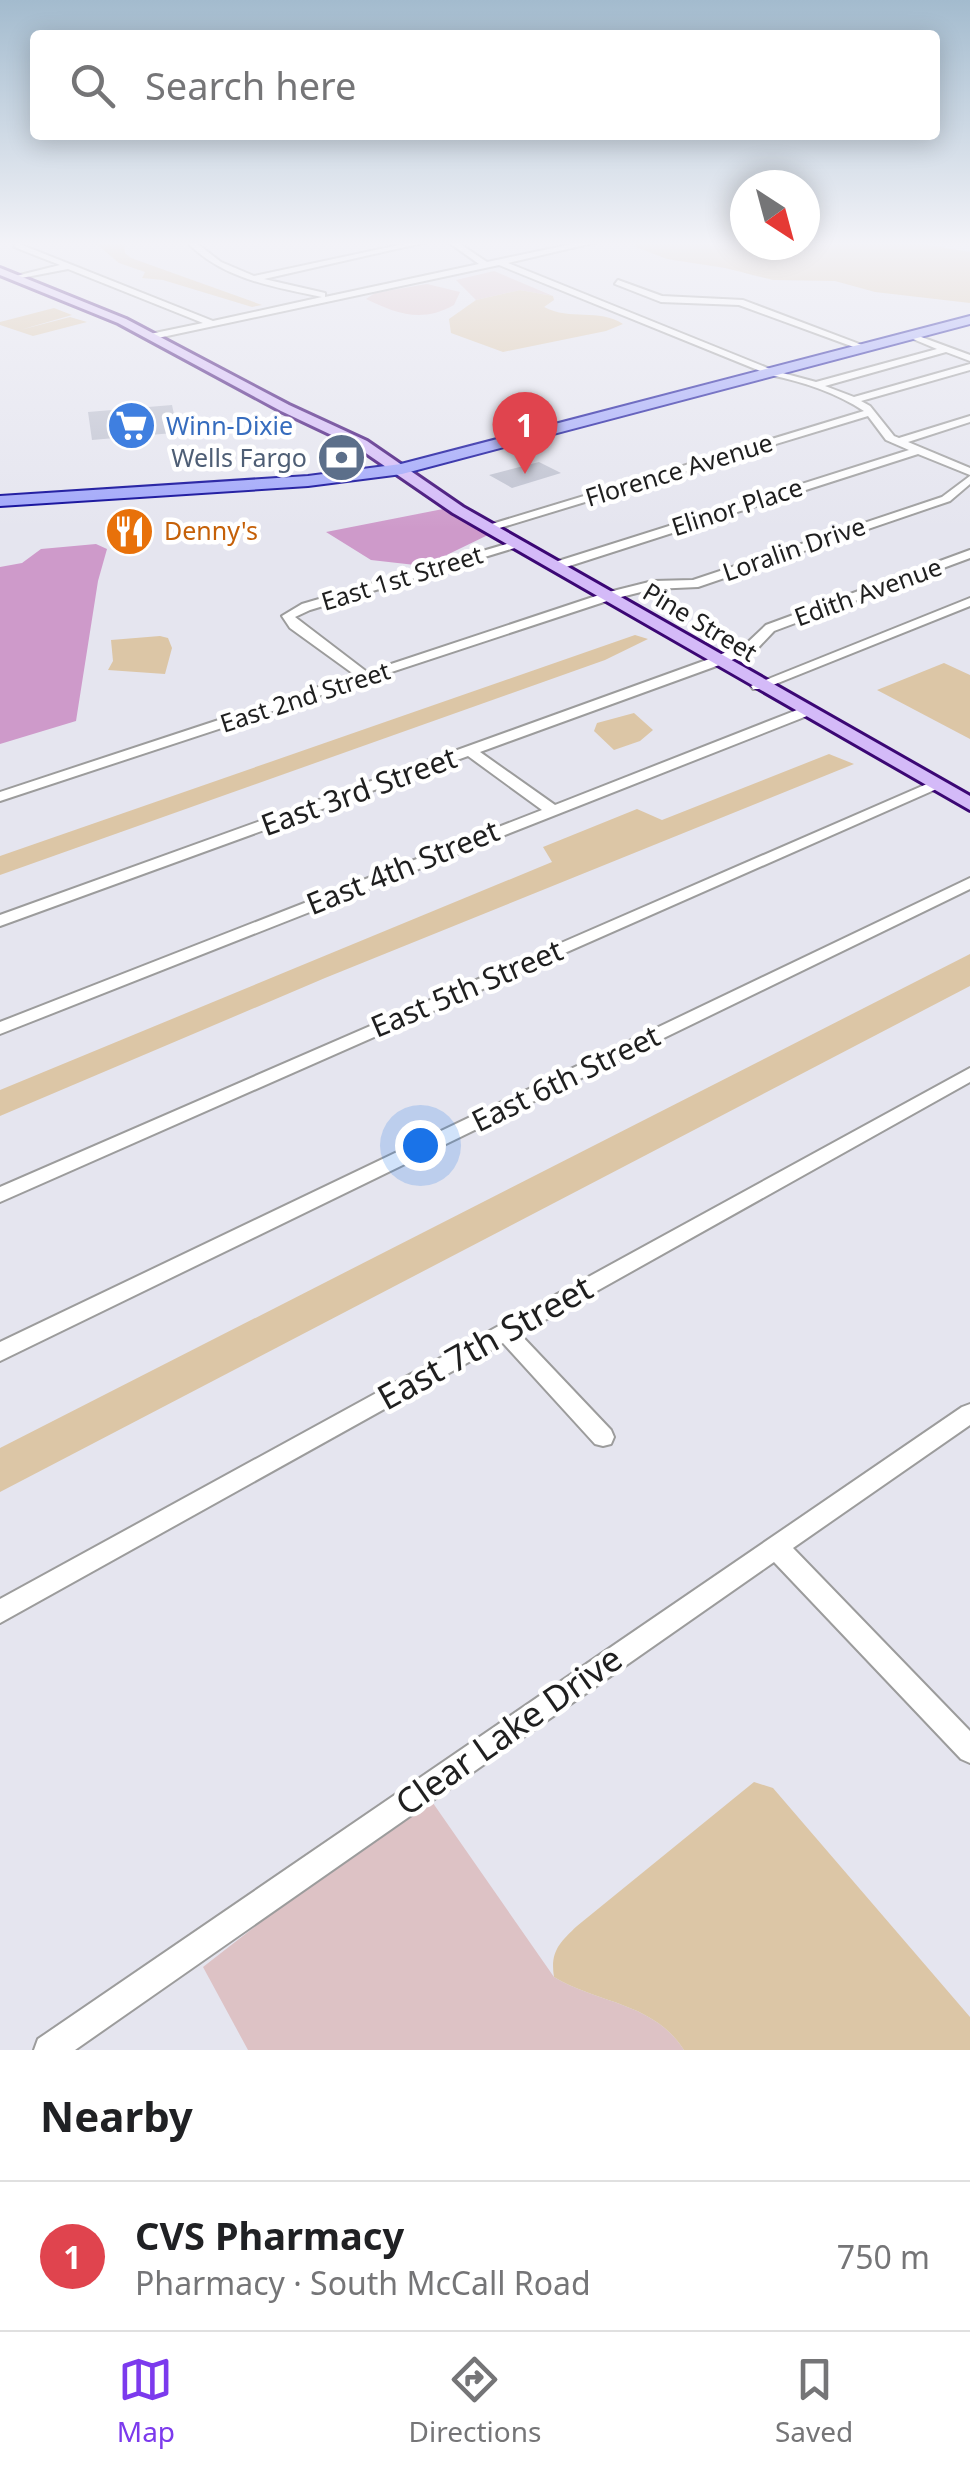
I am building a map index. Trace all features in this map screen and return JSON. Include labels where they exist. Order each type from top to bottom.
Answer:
[{"type":"main road","name":"Pine Street","points":[[155,338],[362,444],[438,498],[758,686],[970,804]]},
{"type":"main road","points":[[0,513],[286,493],[405,472],[904,338]]},
{"type":"main road","points":[[0,501],[405,472]]},
{"type":"main road","points":[[36,511],[99,503],[112,498],[111,493]]},
{"type":"street","points":[[704,338],[774,373],[853,400],[869,413],[883,434],[970,475]]},
{"type":"street","points":[[837,338],[865,348]]},
{"type":"street","points":[[915,338],[970,358]]},
{"type":"street","points":[[816,385],[947,349]]},
{"type":"street","points":[[853,400],[970,366]]},
{"type":"street","name":"Florence Avenue","points":[[489,528],[869,413]]},
{"type":"street","points":[[898,442],[970,419]]},
{"type":"street","name":"Elinor Place","points":[[556,566],[918,450]]},
{"type":"street","name":"Loralin Drive","points":[[609,596],[653,585],[694,584],[946,498],[970,475]]},
{"type":"street","name":"East 1st Street","points":[[366,677],[294,625],[288,616],[306,607],[518,544]]},
{"type":"street","name":"Edith Avenue","points":[[716,661],[751,647],[770,628],[970,554]]},
{"type":"street","name":"East 2nd Street","points":[[0,797],[609,596]]},
{"type":"street","points":[[758,686],[970,602]]},
{"type":"street","name":"East 3rd Street","points":[[0,922],[716,661]]},
{"type":"street","name":"East 4th Street","points":[[0,1028],[808,711]]},
{"type":"street","points":[[471,752],[552,810]]},
{"type":"street","name":"East 5th Street","points":[[0,1194],[936,784]]},
{"type":"street","name":"East 6th Street","points":[[0,1352],[970,884]]},
{"type":"street","name":"East 7th Street","points":[[0,1612],[970,1074]]},
{"type":"street","points":[[505,1332],[602,1437]]},
{"type":"street","name":"Clear Lake Drive","points":[[48,2050],[970,1413]]},
{"type":"street","points":[[776,1547],[970,1750]]},
{"type":"shaded area","points":[[464,338],[573,338],[503,352]]},
{"type":"shaded area","points":[[443,509],[490,534],[424,566],[371,560],[326,532]]},
{"type":"shaded area","points":[[96,544],[107,549],[98,581],[76,721],[0,744],[0,567],[22,563],[41,549]]},
{"type":"shaded area","points":[[635,635],[648,639],[605,660],[0,875],[0,856]]},
{"type":"shaded area","points":[[168,638],[172,648],[165,674],[108,670],[113,661],[111,640]]},
{"type":"shaded area","points":[[944,663],[970,675],[970,739],[877,690]]},
{"type":"shaded area","points":[[634,713],[653,730],[640,741],[614,750],[594,731],[597,723]]},
{"type":"shaded area","points":[[829,754],[854,764],[325,978],[0,1116],[0,1090],[552,862],[543,847],[637,809],[662,820]]},
{"type":"shaded area","points":[[970,954],[970,986],[0,1492],[0,1448]]},
{"type":"shaded area","points":[[754,1782],[773,1788],[970,2017],[970,2050],[684,2050],[671,2034],[641,2013],[554,1977],[555,1954],[571,1932]]},
{"type":"shaded area","points":[[426,1793],[554,1977],[641,2013],[671,2034],[684,2050],[248,2050],[203,1967]]},
{"type":"building","name":"Winn-Dixie","points":[[172,405],[173,433],[92,440],[88,412]]},
{"type":"building","points":[[539,462],[561,473],[512,488],[489,475]]},
{"type":"place","name":"Winn-Dixie","points":[[131,426]]},
{"type":"place","name":"Wells Fargo","points":[[342,458]]},
{"type":"place","name":"CVS Pharmacy","points":[[525,474]]},
{"type":"place","name":"Denny's","points":[[129,531]]}]
